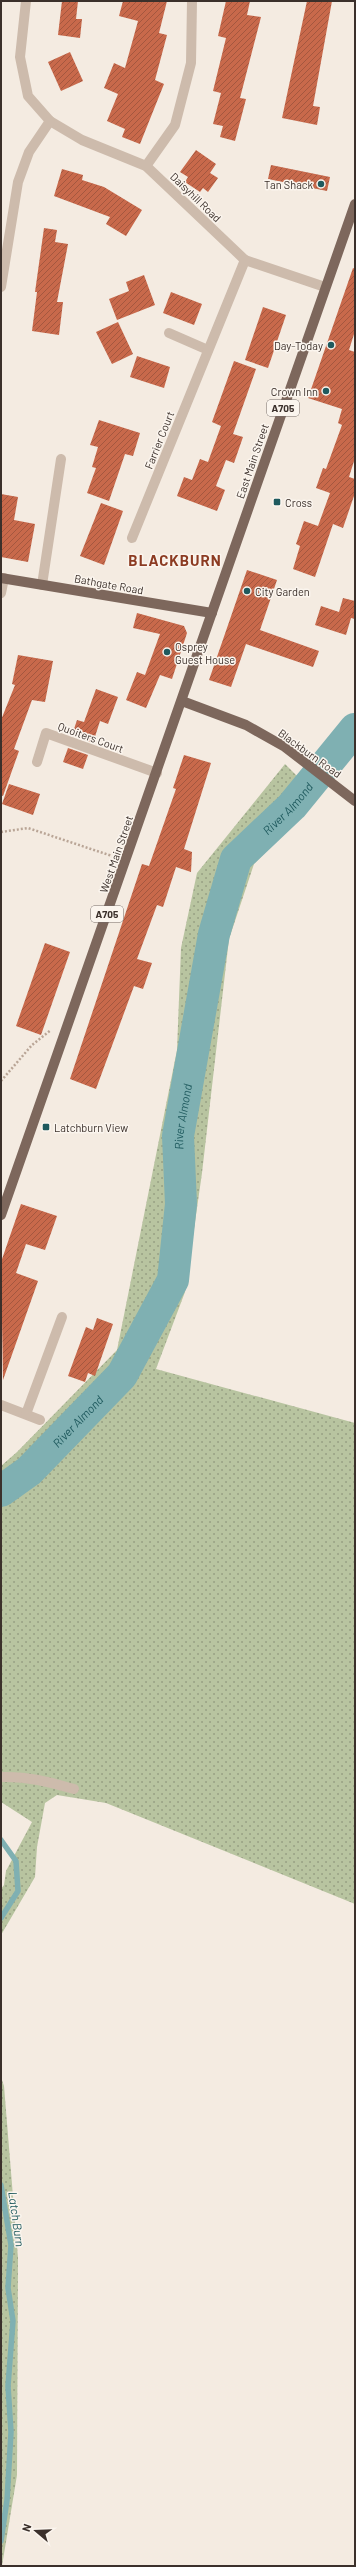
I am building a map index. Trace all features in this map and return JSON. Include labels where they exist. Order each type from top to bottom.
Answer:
[{"type":"main road","name":"East Main Street","points":[[212,613],[355,204]]},
{"type":"main road","name":"Bathgate Road","points":[[2,578],[212,613]]},
{"type":"main road","name":"West Main Street","points":[[1,1215],[212,613]]},
{"type":"main road","name":"Blackburn Road","points":[[182,701],[246,725],[285,747],[355,801]]},
{"type":"street","name":"Daisyhill Road","points":[[26,1],[20,56],[28,96],[50,121],[82,140],[146,166],[244,260],[325,287]]},
{"type":"street","points":[[146,166],[175,125],[191,63],[192,1]]},
{"type":"street","points":[[1,287],[18,182],[29,152],[50,121]]},
{"type":"street","name":"Farrier Court","points":[[132,538],[244,260]]},
{"type":"street","points":[[168,333],[208,350]]},
{"type":"street","points":[[42,585],[61,459]]},
{"type":"street","points":[[1,593],[2,578]]},
{"type":"street","name":"Quoiters Court","points":[[36,762],[46,734],[157,773]]},
{"type":"street","points":[[26,1414],[62,1317]]},
{"type":"street","points":[[1,1405],[40,1420]]},
{"type":"street","points":[[1,1777],[32,1778],[74,1789]]},
{"type":"path","points":[[1,832],[28,828],[126,861]]},
{"type":"path","points":[[1,1081],[32,1045],[73,1011]]},
{"type":"green space","points":[[285,764],[318,797],[254,864],[229,939],[202,1173],[185,1292],[156,1369],[355,1423],[355,1904],[106,1803],[57,1795],[45,1803],[37,1847],[35,1877],[1,1935],[1,1889],[4,1885],[6,1871],[32,1822],[1,1802],[1,1466],[17,1452],[117,1350],[177,1050],[181,948],[197,873]]},
{"type":"green space","points":[[1,2077],[4,2086],[18,2258],[17,2475],[2,2566]]},
{"type":"building","points":[[62,1],[78,1],[76,19],[82,19],[80,38],[58,35]]},
{"type":"building","points":[[123,1],[167,1],[159,33],[167,35],[155,80],[164,84],[140,144],[122,137],[125,129],[107,121],[118,94],[104,88],[114,63],[125,68],[138,21],[119,16]]},
{"type":"building","points":[[226,1],[250,1],[247,15],[261,17],[240,98],[246,99],[235,141],[220,137],[223,126],[213,124],[221,93],[213,91],[226,38],[218,36]]},
{"type":"building","points":[[307,1],[332,1],[313,106],[320,107],[317,125],[282,118]]},
{"type":"building","points":[[70,52],[83,81],[61,91],[48,62]]},
{"type":"building","points":[[196,150],[216,164],[210,173],[218,178],[208,192],[203,188],[200,192],[185,182],[188,177],[180,172]]},
{"type":"building","points":[[271,165],[330,177],[327,191],[268,179]]},
{"type":"building","points":[[62,169],[83,175],[82,180],[104,187],[142,210],[126,236],[106,224],[110,217],[54,196]]},
{"type":"building","points":[[44,228],[57,230],[55,242],[68,244],[57,302],[63,302],[59,335],[32,331],[37,292],[35,292]]},
{"type":"building","points":[[353,268],[355,269],[355,331],[349,350],[355,352],[355,458],[349,477],[355,479],[355,493],[343,528],[333,524],[315,577],[293,569],[300,546],[296,544],[304,521],[318,526],[330,493],[316,488],[323,468],[326,469],[342,425],[338,423],[342,409],[308,398]]},
{"type":"building","points":[[144,275],[155,305],[117,320],[109,299],[129,291],[126,282]]},
{"type":"building","points":[[171,292],[202,304],[194,325],[163,313]]},
{"type":"building","points":[[263,307],[286,315],[268,368],[245,360]]},
{"type":"building","points":[[118,322],[133,354],[112,364],[96,332]]},
{"type":"building","points":[[137,356],[170,367],[164,388],[130,377]]},
{"type":"building","points":[[234,361],[256,369],[233,434],[243,437],[234,463],[226,460],[216,486],[225,490],[217,511],[177,496],[184,477],[192,480],[200,459],[208,462],[221,426],[212,422]]},
{"type":"building","points":[[99,420],[140,433],[133,456],[125,454],[109,501],[87,493],[96,468],[92,467],[98,447],[90,445]]},
{"type":"building","points":[[1,494],[18,497],[14,520],[35,524],[28,562],[1,557]]},
{"type":"building","points":[[101,503],[123,511],[104,565],[80,556]]},
{"type":"building","points":[[247,570],[277,580],[260,630],[319,651],[313,667],[246,644],[231,687],[209,680]]},
{"type":"building","points":[[343,598],[355,601],[355,619],[351,618],[346,635],[315,625],[321,606],[339,612]]},
{"type":"building","points":[[137,613],[184,626],[187,633],[172,679],[160,675],[146,708],[126,700],[137,672],[145,675],[160,634],[133,628]]},
{"type":"building","points":[[18,655],[53,661],[45,702],[32,700],[14,749],[19,751],[3,796],[1,795],[1,720],[15,685],[12,684]]},
{"type":"building","points":[[96,689],[118,697],[108,724],[100,721],[93,743],[72,735],[77,720],[84,722]]},
{"type":"building","points":[[68,748],[88,755],[83,769],[63,762]]},
{"type":"building","points":[[184,755],[211,763],[184,849],[192,852],[191,872],[176,867],[163,907],[157,905],[137,959],[152,963],[143,989],[134,986],[96,1089],[70,1079],[142,864],[149,866],[176,789],[173,788]]},
{"type":"building","points":[[9,784],[40,794],[33,815],[2,804]]},
{"type":"building","points":[[45,943],[70,952],[41,1035],[16,1026]]},
{"type":"building","points":[[21,1204],[57,1216],[45,1250],[26,1244],[16,1273],[38,1281],[3,1380],[1,1262]]},
{"type":"building","points":[[97,1318],[113,1324],[95,1376],[88,1373],[85,1382],[68,1376],[86,1327],[93,1330]]},
{"type":"waterway","name":"River Almond","points":[[1,1491],[29,1471],[122,1375],[173,1280],[181,1204],[178,1136],[214,934],[236,859],[292,806],[355,729]]},
{"type":"waterway","name":"Latch Burn","points":[[1,1840],[16,1861],[18,1891],[1,1918]]},
{"type":"waterway","name":"Latch Burn","points":[[1,2185],[11,2245],[8,2288],[13,2321],[8,2386],[11,2432],[7,2500],[1,2541]]},
{"type":"place","name":"Tan Shack","points":[[321,184]]},
{"type":"place","name":"Day-Today","points":[[331,345]]},
{"type":"place","name":"Crown Inn","points":[[326,391]]},
{"type":"place","name":"Cross","points":[[277,502]]},
{"type":"place","name":"City Garden","points":[[247,591]]},
{"type":"place","name":"Osprey Guest House","points":[[167,652]]},
{"type":"place","name":"Latchburn View","points":[[46,1127]]},
{"type":"district","name":"BLACKBURN","points":[[175,560]]}]
